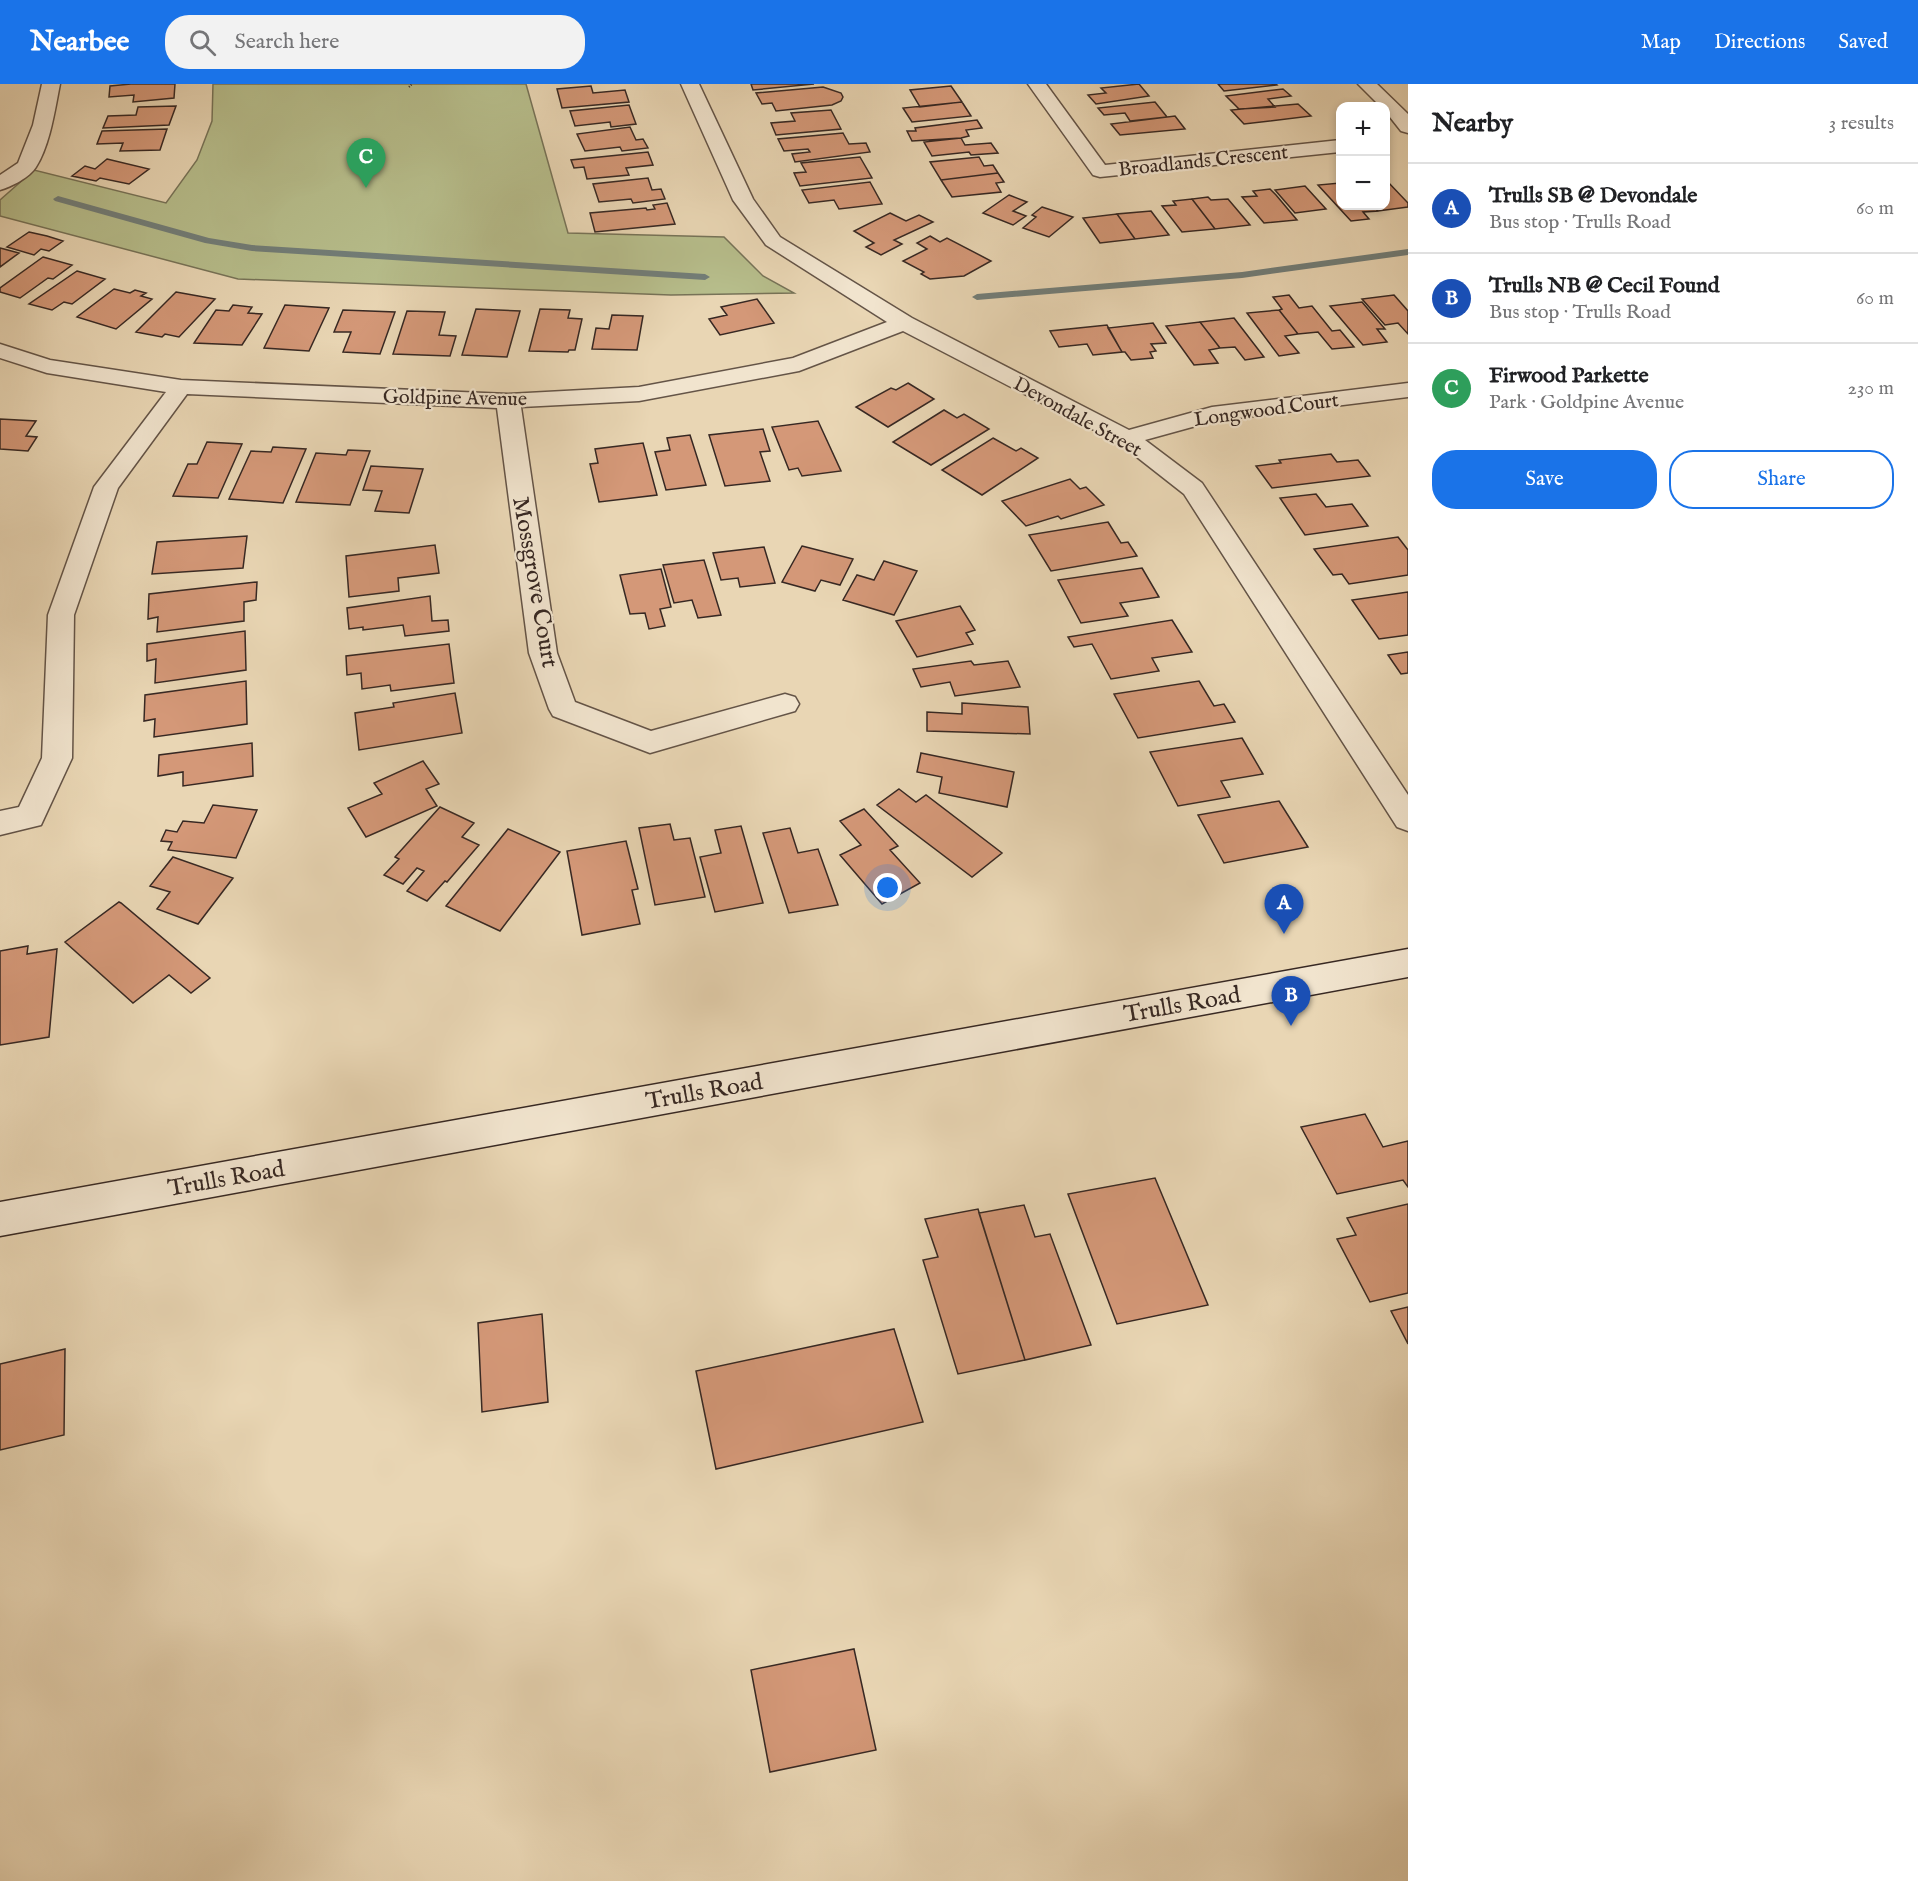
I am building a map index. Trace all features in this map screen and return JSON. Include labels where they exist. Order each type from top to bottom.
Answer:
[{"type":"street","points":[[0,184],[27,166],[42,125],[51,84]]},
{"type":"street","name":"Devondale Street","points":[[690,84],[743,200],[773,241],[904,322],[1127,438],[1193,489],[1408,819]]},
{"type":"street","name":"Broadlands Crescent","points":[[1037,84],[1100,171],[1336,147]]},
{"type":"street","points":[[1367,84],[1405,121],[1404,136]]},
{"type":"street","name":"Goldpine Avenue","points":[[0,351],[47,366],[181,387],[508,401],[639,394],[799,364],[904,322]]},
{"type":"street","points":[[0,824],[30,817],[57,758],[61,615],[106,487],[181,387]]},
{"type":"street","name":"Longwood Court","points":[[1127,438],[1212,414],[1408,390]]},
{"type":"street","name":"Mossgrove Court","points":[[508,401],[543,653],[563,709],[650,742],[785,704]]},
{"type":"street","name":"Trulls Road","points":[[0,1220],[1408,963]]},
{"type":"path","points":[[409,87],[412,84]]},
{"type":"green space","points":[[213,84],[526,84],[568,233],[724,237],[763,276],[794,293],[671,295],[238,279],[0,216],[0,200],[34,170],[166,203],[197,160],[212,121]]},
{"type":"building","points":[[175,84],[174,98],[133,102],[134,95],[109,97],[110,86]]},
{"type":"building","points":[[751,84],[814,84],[753,90]]},
{"type":"building","points":[[1139,84],[1149,96],[1096,104],[1088,95],[1106,93],[1101,88]]},
{"type":"building","points":[[1218,84],[1276,84],[1277,85],[1224,91]]},
{"type":"building","points":[[591,86],[593,93],[625,90],[629,102],[562,108],[557,89]]},
{"type":"building","points":[[951,86],[962,102],[920,107],[910,90]]},
{"type":"building","points":[[823,87],[841,93],[843,97],[841,101],[832,105],[776,111],[772,103],[762,104],[756,93]]},
{"type":"building","points":[[1283,89],[1291,96],[1268,99],[1275,107],[1239,109],[1226,96]]},
{"type":"building","points":[[962,102],[971,116],[912,122],[903,108]]},
{"type":"building","points":[[1155,102],[1167,117],[1130,121],[1125,113],[1104,115],[1098,108]]},
{"type":"building","points":[[1298,104],[1311,116],[1244,124],[1231,110]]},
{"type":"building","points":[[629,105],[636,124],[611,127],[610,122],[575,126],[570,111]]},
{"type":"building","points":[[176,106],[169,125],[103,128],[108,116],[136,115],[138,107]]},
{"type":"building","points":[[831,110],[841,129],[776,135],[771,123],[795,121],[791,113]]},
{"type":"building","points":[[1175,116],[1185,129],[1120,135],[1111,124]]},
{"type":"building","points":[[977,120],[982,128],[966,130],[969,136],[961,138],[912,141],[907,131],[916,131],[915,128]]},
{"type":"building","points":[[630,127],[636,140],[643,139],[648,148],[622,151],[620,147],[585,151],[577,134]]},
{"type":"building","points":[[167,129],[160,150],[120,151],[123,143],[97,144],[102,131]]},
{"type":"building","points":[[843,133],[849,144],[866,143],[870,152],[795,162],[792,154],[810,152],[808,149],[784,151],[778,139]]},
{"type":"building","points":[[961,138],[965,145],[991,143],[998,153],[971,155],[969,152],[932,156],[924,142]]},
{"type":"building","points":[[648,152],[653,165],[626,168],[629,175],[587,179],[584,167],[574,168],[571,160]]},
{"type":"building","points":[[860,157],[872,178],[800,186],[794,173],[806,172],[801,163]]},
{"type":"building","points":[[979,157],[984,166],[993,165],[998,173],[941,180],[930,162]]},
{"type":"building","points":[[107,159],[149,169],[129,184],[100,178],[96,181],[72,176],[85,166],[95,169]]},
{"type":"building","points":[[998,173],[1004,182],[996,183],[1001,192],[952,197],[941,180]]},
{"type":"building","points":[[648,178],[652,190],[661,189],[665,199],[633,203],[631,199],[599,202],[593,184]]},
{"type":"building","points":[[870,182],[882,204],[839,209],[834,200],[809,203],[802,190]]},
{"type":"building","points":[[1336,183],[1336,205],[1318,185]]},
{"type":"building","points":[[1390,184],[1408,203],[1408,207],[1390,209]]},
{"type":"building","points":[[1305,186],[1326,209],[1295,213],[1275,190]]},
{"type":"building","points":[[1270,189],[1297,220],[1264,223],[1242,197],[1257,196],[1253,191]]},
{"type":"building","points":[[1009,195],[1027,202],[1013,211],[1026,216],[1013,225],[983,213]]},
{"type":"building","points":[[1208,197],[1211,200],[1228,199],[1250,225],[1215,229],[1192,199]]},
{"type":"building","points":[[1192,199],[1215,229],[1182,232],[1162,206],[1176,205],[1173,201]]},
{"type":"building","points":[[667,203],[675,224],[595,232],[590,213],[655,209],[653,205]]},
{"type":"building","points":[[1042,207],[1073,217],[1049,237],[1023,228],[1036,217],[1032,215]]},
{"type":"building","points":[[1341,210],[1378,211],[1363,212],[1369,219],[1351,221]]},
{"type":"building","points":[[1151,211],[1169,235],[1135,239],[1117,214]]},
{"type":"building","points":[[890,213],[906,221],[919,215],[933,222],[894,240],[902,244],[881,255],[866,247],[874,243],[854,231]]},
{"type":"building","points":[[1117,214],[1135,239],[1100,243],[1083,218]]},
{"type":"building","points":[[29,232],[63,241],[49,251],[41,249],[34,255],[7,247]]},
{"type":"building","points":[[930,236],[940,242],[947,238],[991,261],[964,276],[930,279],[921,274],[924,272],[903,261],[927,249],[917,243]]},
{"type":"building","points":[[0,248],[4,249],[19,253],[0,267]]},
{"type":"building","points":[[43,257],[72,265],[53,279],[48,278],[20,298],[0,292],[0,288]]},
{"type":"building","points":[[77,271],[105,279],[72,304],[64,302],[52,310],[29,304]]},
{"type":"building","points":[[114,289],[130,293],[135,290],[146,293],[141,296],[152,299],[116,329],[77,317]]},
{"type":"building","points":[[176,292],[215,299],[179,337],[165,334],[162,337],[136,332]]},
{"type":"building","points":[[1289,295],[1299,308],[1312,306],[1332,331],[1340,330],[1354,347],[1332,349],[1318,332],[1298,334],[1279,310],[1282,309],[1273,297]]},
{"type":"building","points":[[1394,295],[1408,311],[1408,334],[1398,323],[1385,325],[1362,299]]},
{"type":"building","points":[[757,299],[774,323],[720,335],[709,319],[727,315],[721,307]]},
{"type":"building","points":[[1362,302],[1385,329],[1377,329],[1387,342],[1363,345],[1330,306]]},
{"type":"building","points":[[233,305],[252,307],[248,313],[262,314],[242,345],[194,343],[216,310],[229,311]]},
{"type":"building","points":[[285,305],[329,308],[309,351],[264,348]]},
{"type":"building","points":[[476,309],[520,311],[507,357],[462,355]]},
{"type":"building","points":[[540,309],[570,310],[568,318],[582,319],[575,350],[568,352],[529,351]]},
{"type":"building","points":[[343,310],[395,312],[380,354],[343,352],[351,332],[334,332]]},
{"type":"building","points":[[1279,310],[1298,334],[1285,336],[1299,353],[1279,356],[1247,313]]},
{"type":"building","points":[[407,311],[445,312],[439,335],[456,336],[450,356],[393,354]]},
{"type":"building","points":[[612,315],[643,316],[637,350],[592,349],[596,328],[609,329]]},
{"type":"building","points":[[1234,318],[1264,357],[1245,360],[1235,347],[1220,348],[1200,322]]},
{"type":"building","points":[[1200,322],[1220,348],[1209,350],[1218,363],[1194,365],[1166,326]]},
{"type":"building","points":[[1153,323],[1166,343],[1151,344],[1156,351],[1150,352],[1153,358],[1131,360],[1125,352],[1122,352],[1108,328]]},
{"type":"building","points":[[1107,325],[1122,352],[1093,355],[1087,344],[1059,347],[1050,331]]},
{"type":"building","points":[[908,383],[934,399],[888,427],[856,407],[891,388],[896,390]]},
{"type":"building","points":[[944,410],[957,418],[964,414],[989,429],[931,465],[893,442]]},
{"type":"building","points":[[0,419],[36,421],[26,436],[37,437],[28,451],[0,449]]},
{"type":"building","points":[[818,421],[841,471],[802,476],[798,468],[789,470],[772,427]]},
{"type":"building","points":[[763,429],[770,451],[760,452],[770,481],[725,486],[709,435]]},
{"type":"building","points":[[690,435],[706,485],[666,490],[655,452],[670,450],[667,438]]},
{"type":"building","points":[[993,438],[1016,451],[1021,448],[1038,458],[982,495],[942,470]]},
{"type":"building","points":[[207,442],[242,444],[218,498],[173,496],[188,464],[197,464]]},
{"type":"building","points":[[643,443],[657,495],[599,502],[590,464],[598,463],[595,449]]},
{"type":"building","points":[[273,447],[306,449],[283,503],[229,499],[251,451],[271,452]]},
{"type":"building","points":[[348,450],[370,451],[350,505],[296,502],[316,453],[346,455]]},
{"type":"building","points":[[1331,454],[1337,462],[1358,460],[1370,476],[1272,488],[1256,466],[1281,463],[1279,460]]},
{"type":"building","points":[[371,466],[423,469],[409,513],[375,511],[382,491],[363,490]]},
{"type":"building","points":[[1070,479],[1080,489],[1086,487],[1104,505],[1061,519],[1058,516],[1026,526],[1002,501]]},
{"type":"building","points":[[1316,494],[1326,507],[1352,504],[1368,526],[1305,535],[1280,498]]},
{"type":"building","points":[[1108,522],[1121,543],[1128,542],[1137,556],[1051,571],[1029,535]]},
{"type":"building","points":[[247,536],[243,568],[152,574],[157,542]]},
{"type":"building","points":[[1398,537],[1408,550],[1408,575],[1349,584],[1342,574],[1333,575],[1314,549]]},
{"type":"building","points":[[435,545],[439,573],[398,578],[399,591],[349,597],[346,556]]},
{"type":"building","points":[[802,546],[853,559],[840,585],[821,580],[815,591],[782,582]]},
{"type":"building","points":[[764,547],[775,583],[740,587],[738,578],[721,580],[713,553]]},
{"type":"building","points":[[704,560],[721,615],[698,618],[692,600],[674,603],[663,565]]},
{"type":"building","points":[[884,561],[917,571],[894,615],[843,600],[857,575],[874,580]]},
{"type":"building","points":[[1142,568],[1159,597],[1120,603],[1128,616],[1081,623],[1058,580]]},
{"type":"building","points":[[661,569],[671,607],[660,609],[665,626],[649,629],[645,613],[630,614],[620,575]]},
{"type":"building","points":[[257,582],[256,600],[244,602],[244,621],[157,632],[158,617],[148,619],[149,594]]},
{"type":"building","points":[[1408,592],[1408,635],[1379,639],[1352,600]]},
{"type":"building","points":[[430,596],[432,621],[448,620],[449,631],[405,636],[403,625],[363,630],[363,627],[349,629],[347,608]]},
{"type":"building","points":[[960,606],[975,630],[966,633],[973,644],[917,657],[896,621]]},
{"type":"building","points":[[1172,620],[1192,652],[1152,658],[1159,671],[1111,679],[1092,644],[1074,647],[1068,637]]},
{"type":"building","points":[[245,631],[246,670],[155,683],[156,659],[147,661],[147,644]]},
{"type":"building","points":[[449,644],[454,683],[391,691],[390,685],[362,689],[361,673],[347,675],[346,656]]},
{"type":"building","points":[[1408,652],[1408,673],[1401,674],[1388,655]]},
{"type":"building","points":[[971,661],[974,665],[1008,661],[1020,687],[955,696],[950,682],[921,687],[913,669]]},
{"type":"building","points":[[246,681],[247,724],[154,737],[155,719],[144,721],[145,695]]},
{"type":"building","points":[[1199,681],[1214,706],[1224,704],[1235,722],[1138,738],[1114,694]]},
{"type":"building","points":[[455,693],[462,733],[359,750],[355,713],[394,707],[393,703]]},
{"type":"building","points":[[962,703],[1028,707],[1030,734],[927,731],[927,712],[962,714]]},
{"type":"building","points":[[1242,738],[1263,774],[1221,781],[1230,797],[1178,806],[1150,752]]},
{"type":"building","points":[[252,743],[253,776],[183,786],[183,772],[158,776],[159,755]]},
{"type":"building","points":[[921,753],[1014,772],[1007,807],[939,793],[942,777],[917,772]]},
{"type":"building","points":[[423,761],[439,784],[426,789],[437,806],[366,837],[348,808],[382,794],[374,783]]},
{"type":"building","points":[[899,789],[916,802],[926,795],[1002,853],[972,877],[877,805]]},
{"type":"building","points":[[1279,801],[1308,847],[1224,863],[1198,815]]},
{"type":"building","points":[[213,805],[257,810],[236,858],[168,850],[172,842],[161,841],[166,830],[177,832],[183,821],[204,823]]},
{"type":"building","points":[[440,807],[474,823],[462,837],[479,845],[427,901],[407,891],[424,871],[417,868],[403,884],[384,875],[399,859],[395,857]]},
{"type":"building","points":[[864,809],[898,846],[890,850],[920,883],[882,904],[840,855],[861,845],[840,821]]},
{"type":"building","points":[[670,824],[674,840],[690,838],[705,897],[655,905],[639,828]]},
{"type":"building","points":[[741,826],[763,903],[715,912],[700,857],[721,853],[715,830]]},
{"type":"building","points":[[790,828],[798,853],[818,849],[838,905],[789,913],[763,833]]},
{"type":"building","points":[[508,829],[560,852],[500,931],[446,906]]},
{"type":"building","points":[[626,841],[638,889],[632,890],[640,924],[582,935],[567,851]]},
{"type":"building","points":[[173,857],[233,878],[198,924],[157,909],[170,892],[150,886]]},
{"type":"building","points":[[119,902],[210,978],[191,993],[169,975],[133,1003],[65,942]]},
{"type":"building","points":[[28,946],[27,954],[57,949],[49,1037],[0,1045],[0,951]]},
{"type":"building","points":[[1365,1114],[1383,1147],[1408,1141],[1408,1187],[1403,1180],[1337,1194],[1301,1127]]},
{"type":"building","points":[[1155,1178],[1208,1305],[1117,1324],[1068,1194]]},
{"type":"building","points":[[1408,1204],[1408,1293],[1370,1302],[1337,1239],[1356,1235],[1347,1218]]},
{"type":"building","points":[[1024,1205],[1035,1237],[1050,1234],[1091,1345],[1025,1360],[979,1213]]},
{"type":"building","points":[[978,1209],[1025,1360],[958,1374],[923,1260],[938,1257],[925,1219]]},
{"type":"building","points":[[1408,1307],[1408,1344],[1391,1311]]},
{"type":"building","points":[[542,1314],[548,1402],[482,1412],[478,1323]]},
{"type":"building","points":[[894,1329],[923,1422],[716,1469],[696,1371]]},
{"type":"building","points":[[65,1349],[64,1435],[0,1450],[0,1364]]},
{"type":"building","points":[[854,1649],[876,1750],[770,1772],[751,1670]]},
{"type":"waterway","points":[[58,199],[208,241],[252,248],[705,277]]},
{"type":"waterway","points":[[977,297],[1242,275],[1408,252]]},
{"type":"place","name":"Firwood Parkette","points":[[366,188]]},
{"type":"place","name":"Trulls SB @ Devondale","points":[[1284,934]]},
{"type":"place","name":"Trulls NB @ Cecil Found","points":[[1291,1026]]}]
